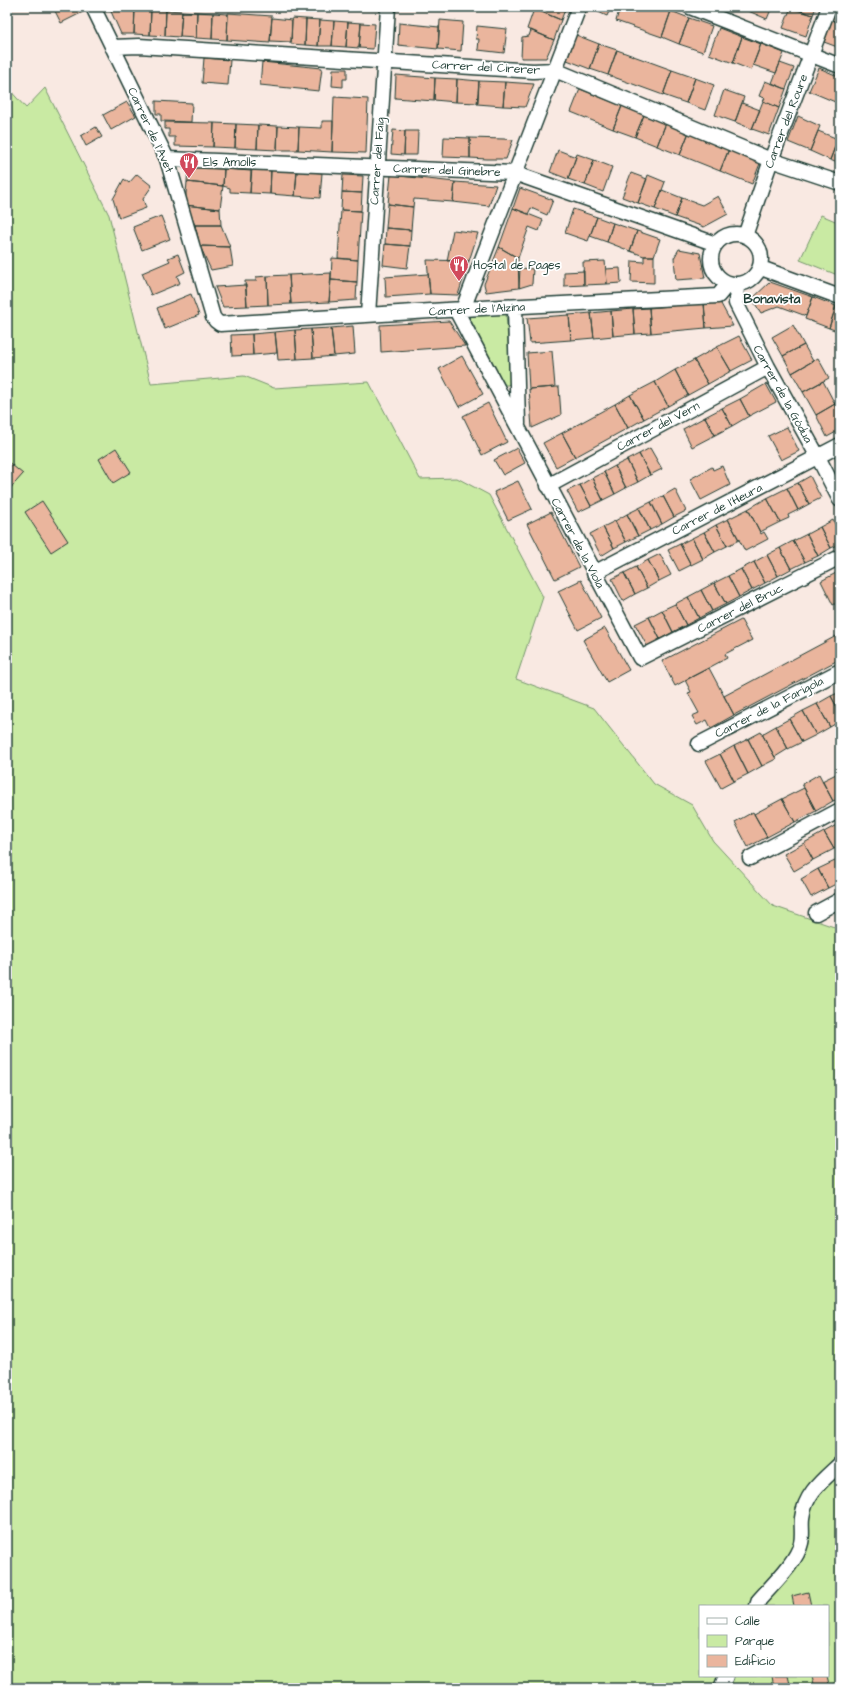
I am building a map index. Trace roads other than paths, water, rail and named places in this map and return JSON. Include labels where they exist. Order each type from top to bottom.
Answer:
[{"type":"street","name":"Carrer de l'Avet","points":[[93,7],[167,159],[213,317],[220,324]]},
{"type":"street","name":"Carrer del Faig","points":[[368,315],[388,7]]},
{"type":"street","points":[[459,309],[579,7]]},
{"type":"street","points":[[690,7],[840,66]]},
{"type":"street","name":"Carrer del Roure","points":[[745,236],[771,160],[829,7]]},
{"type":"street","name":"Carrer del Cirerer","points":[[112,47],[139,46],[533,71],[555,70],[771,160],[840,183]]},
{"type":"street","name":"Carrer del Ginebre","points":[[167,159],[514,173],[716,244]]},
{"type":"street","points":[[734,234],[745,236],[756,243],[762,255],[760,268],[752,280],[733,284],[718,277],[712,267],[711,255],[716,244],[724,237],[734,234]]},
{"type":"street","points":[[760,268],[840,297]]},
{"type":"street","name":"Carrer de l'Alzina","points":[[220,324],[459,309],[718,296],[733,284]]},
{"type":"street","name":"Carrer de la Gódua","points":[[733,284],[736,303],[768,367],[840,500]]},
{"type":"street","name":"Carrer de la Viola","points":[[515,307],[518,427]]},
{"type":"street","name":"Carrer de la Viola","points":[[459,309],[548,486],[640,658]]},
{"type":"street","name":"Carrer del Vern","points":[[548,486],[768,367]]},
{"type":"street","name":"Carrer de l'Heura","points":[[594,573],[840,445]]},
{"type":"street","name":"Carrer del Bruc","points":[[640,658],[840,557]]},
{"type":"street","name":"Carrer de la Farigola","points":[[699,744],[840,671]]},
{"type":"street","points":[[750,858],[840,810]]},
{"type":"street","points":[[816,913],[840,900]]},
{"type":"street","points":[[757,1605],[759,1600],[793,1560],[801,1543],[802,1518],[806,1502],[811,1491],[840,1464]]},
{"type":"street","points":[[721,1688],[726,1677]]},
{"type":"place","name":"Els Amolls","points":[[189,179]]},
{"type":"place","name":"Hostal de Pages","points":[[459,282]]},
{"type":"district","name":"Bonavista","points":[[772,298]]}]
